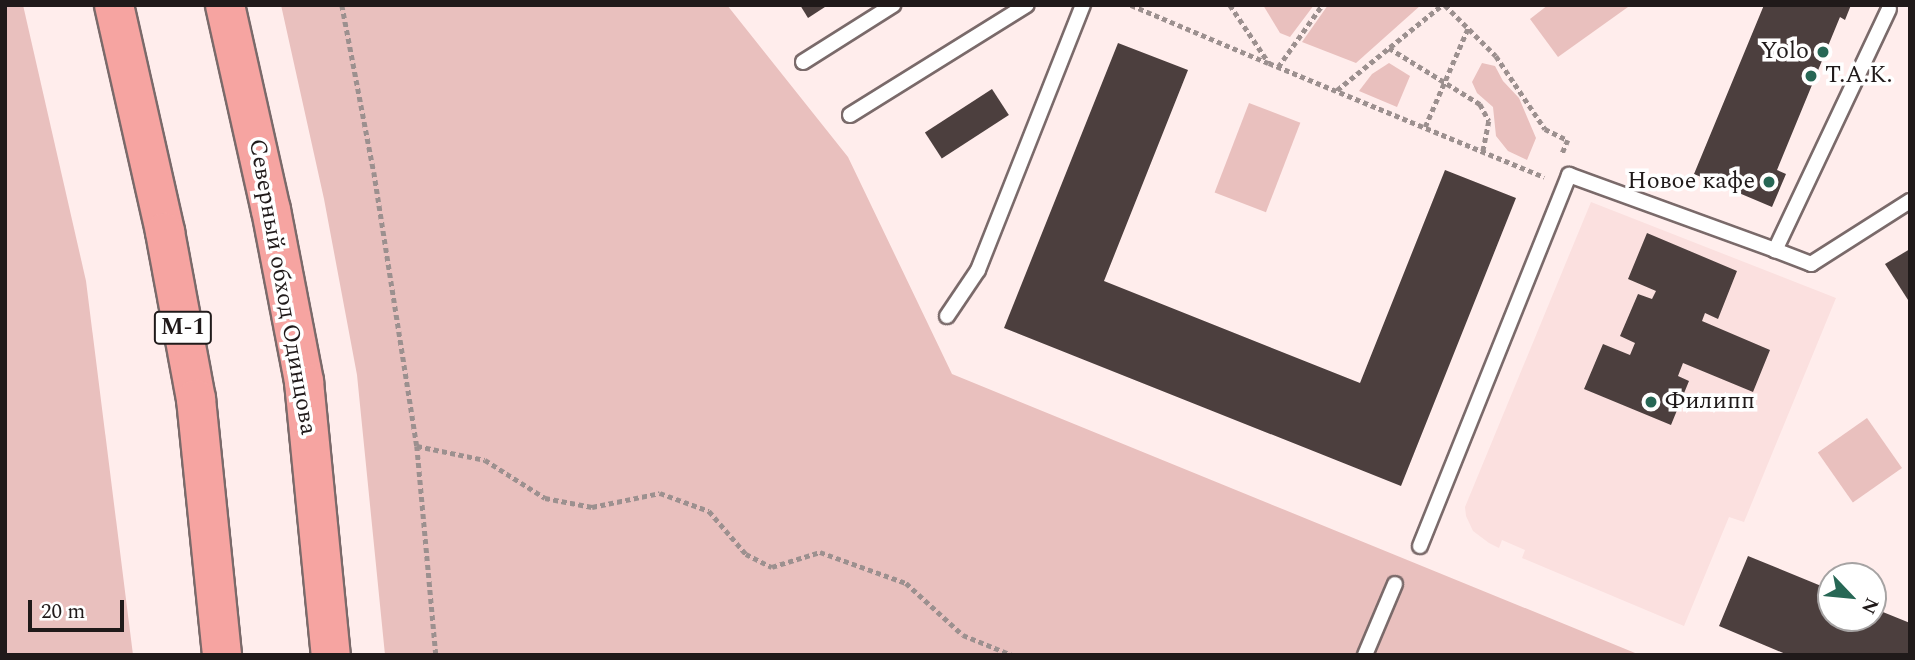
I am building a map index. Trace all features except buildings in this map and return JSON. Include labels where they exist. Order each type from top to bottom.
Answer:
[{"type":"highway","name":"М-1","points":[[114,5],[165,232],[196,398],[222,655]]},
{"type":"highway","name":"Северный обход Одинцова","points":[[225,5],[271,210],[304,383],[331,655]]},
{"type":"lane","points":[[803,62],[893,5]]},
{"type":"lane","points":[[850,115],[1027,5]]},
{"type":"lane","points":[[947,316],[978,270],[1083,5]]},
{"type":"lane","points":[[1775,250],[1889,9]]},
{"type":"lane","points":[[1420,546],[1569,175],[1811,264],[1910,201]]},
{"type":"lane","points":[[1365,655],[1395,584]]},
{"type":"path","points":[[342,5],[374,172],[417,446],[436,655]]},
{"type":"path","points":[[1131,5],[1551,180]]},
{"type":"path","points":[[1230,5],[1269,63]]},
{"type":"path","points":[[1278,67],[1322,5]]},
{"type":"path","points":[[1338,90],[1444,5],[1496,56],[1545,129],[1568,140],[1559,160]]},
{"type":"path","points":[[1425,127],[1468,27]]},
{"type":"path","points":[[1389,48],[1472,97],[1486,111],[1489,132],[1483,152]]},
{"type":"path","points":[[417,446],[485,460],[545,498],[592,507],[660,493],[709,511],[746,554],[772,567],[820,552],[906,583],[963,635],[1012,655]]},
{"type":"shaded area","points":[[5,5],[23,5],[86,281],[133,655],[5,655]]},
{"type":"shaded area","points":[[281,5],[727,5],[848,157],[952,374],[1640,655],[385,655],[357,375],[324,199]]},
{"type":"shaded area","points":[[1263,5],[1314,5],[1290,37],[1280,33]]},
{"type":"shaded area","points":[[1328,5],[1421,5],[1356,63],[1302,42]]},
{"type":"shaded area","points":[[1548,5],[1628,7],[1558,57],[1530,19]]},
{"type":"shaded area","points":[[1389,63],[1410,76],[1397,107],[1359,91],[1372,74]]},
{"type":"shaded area","points":[[1482,63],[1495,66],[1503,81],[1519,98],[1536,138],[1527,160],[1508,151],[1496,136],[1493,107],[1477,93],[1472,82]]},
{"type":"shaded area","points":[[1249,103],[1300,123],[1266,212],[1215,193]]},
{"type":"shaded area","name":"Филипп","points":[[1591,202],[1836,298],[1744,522],[1729,517],[1684,626],[1522,558],[1525,550],[1502,540],[1499,548],[1489,543],[1473,531],[1466,516],[1465,507]]},
{"type":"shaded area","points":[[1867,418],[1902,468],[1853,502],[1818,452]]},
{"type":"place","name":"Yolo","points":[[1823,52]]},
{"type":"place","name":"Т.А.К.","points":[[1811,76]]},
{"type":"place","name":"Новое кафе","points":[[1769,182]]},
{"type":"place","name":"Филипп","points":[[1651,402]]}]
